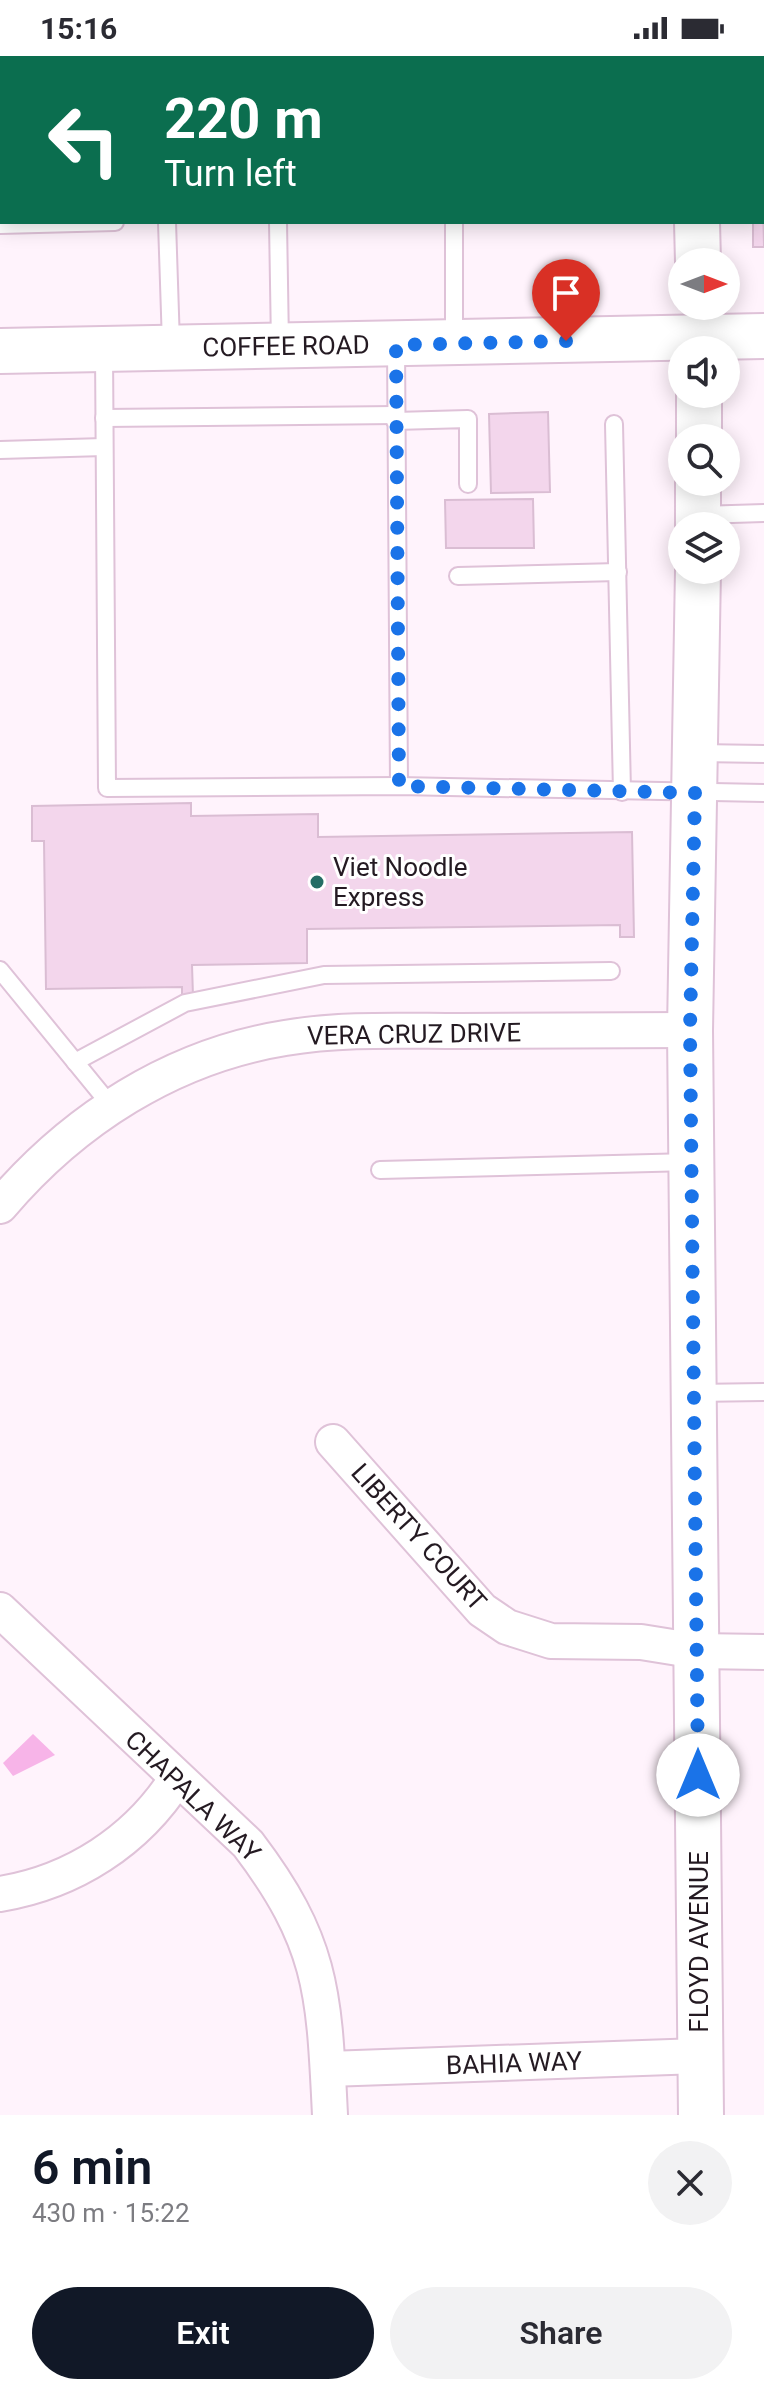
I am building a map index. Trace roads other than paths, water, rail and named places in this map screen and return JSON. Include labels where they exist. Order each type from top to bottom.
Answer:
[{"type":"street","points":[[697,224],[698,248]]},
{"type":"street","name":"COFFEE ROAD","points":[[0,351],[454,344],[699,331],[764,336]]},
{"type":"street","name":"FLOYD AVENUE","points":[[698,584],[690,1030],[701,2115]]},
{"type":"street","name":"VERA CRUZ DRIVE","points":[[2,1199],[74,1131],[178,1069],[239,1048],[286,1037],[350,1032],[690,1030]]},
{"type":"street","name":"LIBERTY COURT","points":[[333,1442],[482,1610],[507,1627],[551,1641],[641,1642],[697,1651],[764,1652]]},
{"type":"street","name":"CHAPALA WAY","points":[[0,1610],[248,1844],[280,1886],[303,1929],[317,1969],[326,2016],[330,2115]]},
{"type":"street","points":[[0,1894],[66,1876],[103,1855],[140,1825],[177,1778]]},
{"type":"street","name":"BAHIA WAY","points":[[328,2069],[699,2056]]},
{"type":"lane","points":[[0,225],[38,224]]},
{"type":"lane","points":[[167,224],[171,348]]},
{"type":"lane","points":[[278,224],[280,346]]},
{"type":"lane","points":[[454,224],[454,344]]},
{"type":"lane","points":[[396,345],[399,786]]},
{"type":"lane","points":[[104,349],[107,788],[399,786],[622,792],[764,754]]},
{"type":"lane","points":[[104,418],[468,419],[468,484]]},
{"type":"lane","points":[[614,424],[622,792]]},
{"type":"lane","points":[[0,450],[104,447]]},
{"type":"lane","points":[[698,508],[764,513]]},
{"type":"lane","points":[[458,576],[618,572]]},
{"type":"lane","points":[[695,773],[762,793]]},
{"type":"lane","points":[[0,970],[112,1107]]},
{"type":"lane","points":[[75,1062],[185,1003],[324,975],[611,971]]},
{"type":"lane","points":[[380,1170],[691,1162]]},
{"type":"lane","points":[[694,1393],[764,1392]]},
{"type":"place","name":"Viet Noodle Express","points":[[317,882]]}]
